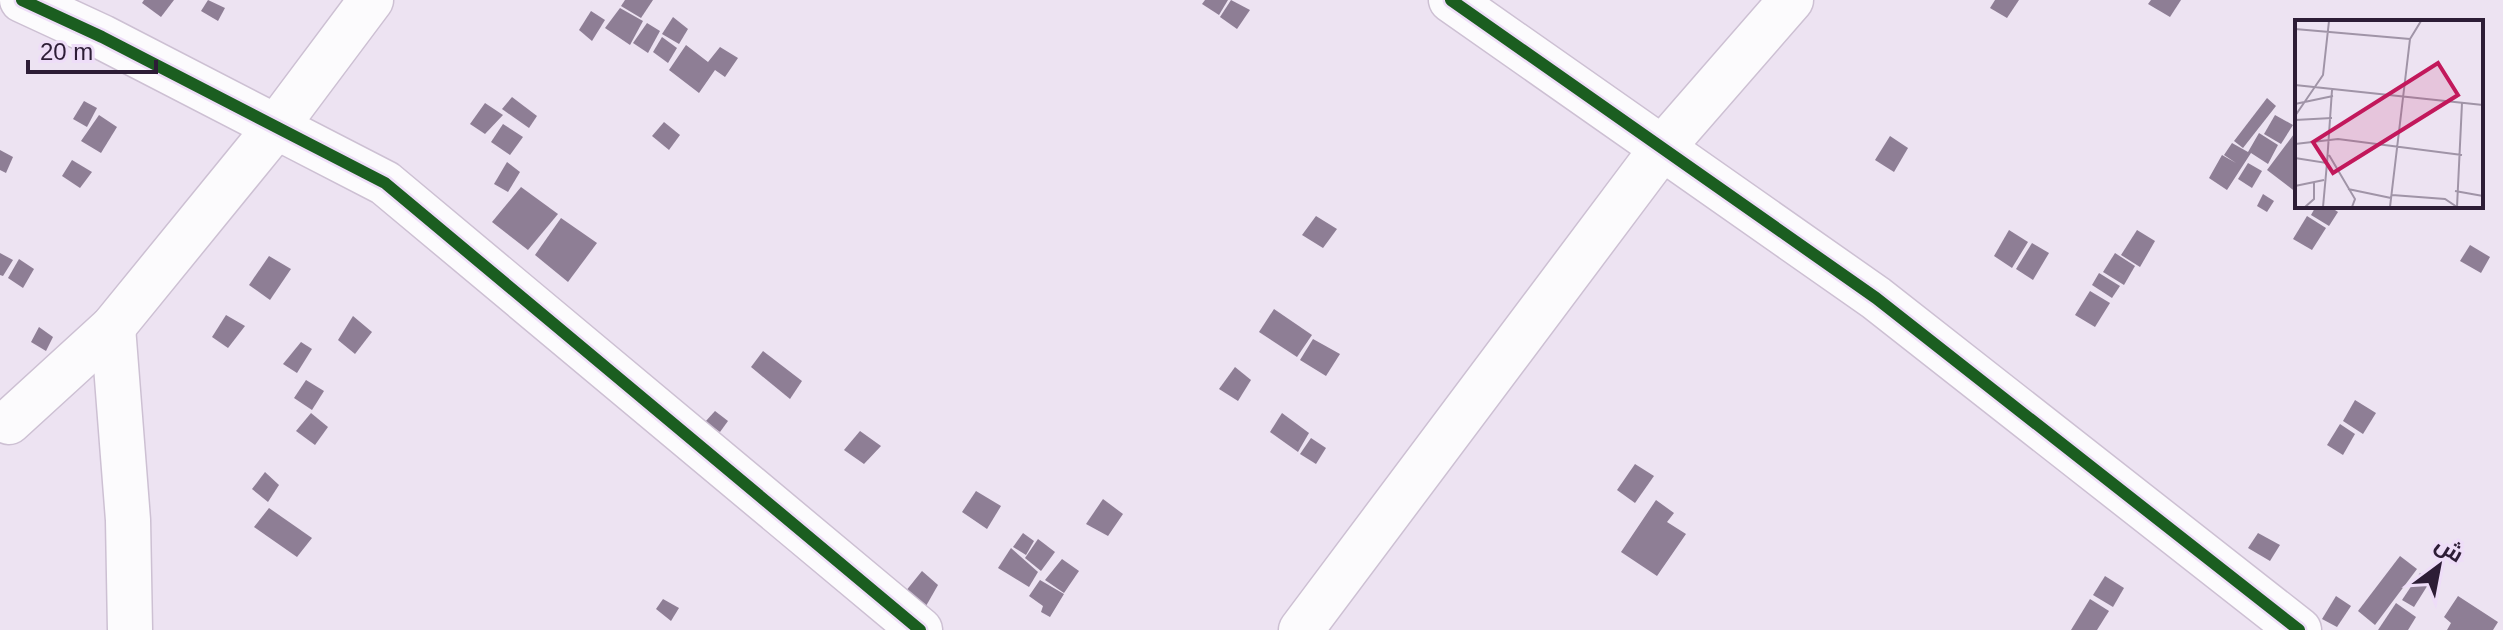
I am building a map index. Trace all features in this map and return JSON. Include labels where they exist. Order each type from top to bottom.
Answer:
[{"type":"street","points":[[22,0],[102,37],[385,183],[920,630]]},
{"type":"street","points":[[3,423],[113,327],[276,127],[371,0]]},
{"type":"street","points":[[1451,0],[1876,298],[2299,630]]},
{"type":"street","points":[[1301,630],[1663,147],[1791,0]]},
{"type":"street","points":[[113,327],[128,520],[130,630]]},
{"type":"building","points":[[144,0],[174,0],[161,17],[142,3]]},
{"type":"building","points":[[208,0],[225,8],[218,21],[201,11]]},
{"type":"building","points":[[625,0],[653,0],[641,18],[621,6]]},
{"type":"building","points":[[1205,0],[1228,0],[1219,15],[1202,4]]},
{"type":"building","points":[[1231,0],[1250,10],[1237,29],[1220,17]]},
{"type":"building","points":[[1995,0],[2019,0],[2007,18],[1990,8]]},
{"type":"building","points":[[2151,0],[2181,0],[2170,17],[2148,4]]},
{"type":"building","points":[[620,8],[643,21],[630,45],[605,28]]},
{"type":"building","points":[[591,11],[605,20],[592,41],[579,30]]},
{"type":"building","points":[[673,17],[688,29],[679,44],[662,34]]},
{"type":"building","points":[[647,23],[660,31],[648,53],[633,43]]},
{"type":"building","points":[[662,37],[677,48],[668,63],[653,52]]},
{"type":"building","points":[[686,45],[708,62],[720,47],[738,58],[725,77],[715,70],[699,93],[669,70]]},
{"type":"building","points":[[512,97],[537,116],[529,128],[502,109]]},
{"type":"building","points":[[2267,98],[2276,106],[2243,148],[2234,141]]},
{"type":"building","points":[[84,101],[97,108],[87,127],[73,119]]},
{"type":"building","points":[[485,103],[503,115],[485,134],[470,124]]},
{"type":"building","points":[[99,115],[117,127],[101,153],[81,141]]},
{"type":"building","points":[[2275,115],[2293,125],[2281,144],[2264,134]]},
{"type":"building","points":[[664,122],[680,135],[669,150],[652,136]]},
{"type":"building","points":[[503,124],[523,137],[510,155],[491,142]]},
{"type":"building","points":[[2259,133],[2278,145],[2268,164],[2251,153],[2227,190],[2209,178],[2222,155],[2236,163],[2224,155],[2232,143],[2248,152]]},
{"type":"building","points":[[2295,133],[2295,191],[2267,170]]},
{"type":"building","points":[[1890,136],[1908,148],[1894,172],[1875,160]]},
{"type":"building","points":[[0,150],[13,157],[6,173],[0,170]]},
{"type":"building","points":[[72,160],[92,172],[80,188],[62,176]]},
{"type":"building","points":[[507,162],[520,172],[508,192],[494,184]]},
{"type":"building","points":[[2248,163],[2262,171],[2252,188],[2238,179]]},
{"type":"building","points":[[521,187],[558,214],[528,250],[492,222]]},
{"type":"building","points":[[2263,194],[2274,201],[2267,212],[2257,206]]},
{"type":"building","points":[[2315,208],[2332,208],[2338,212],[2329,226],[2311,215]]},
{"type":"building","points":[[1316,216],[1337,229],[1323,248],[1302,235]]},
{"type":"building","points":[[2307,216],[2326,228],[2312,250],[2293,239]]},
{"type":"building","points":[[561,218],[597,243],[568,282],[535,255]]},
{"type":"building","points":[[2009,230],[2028,242],[2012,268],[1994,256]]},
{"type":"building","points":[[2137,230],[2155,241],[2140,267],[2121,255]]},
{"type":"building","points":[[2032,243],[2049,253],[2033,280],[2016,269]]},
{"type":"building","points":[[2470,245],[2490,257],[2481,273],[2460,261]]},
{"type":"building","points":[[0,253],[13,260],[3,276],[0,275]]},
{"type":"building","points":[[2115,253],[2135,266],[2124,285],[2103,272]]},
{"type":"building","points":[[269,256],[291,269],[270,300],[249,285]]},
{"type":"building","points":[[19,259],[34,269],[23,288],[8,278]]},
{"type":"building","points":[[2099,273],[2120,286],[2112,298],[2092,285]]},
{"type":"building","points":[[2090,291],[2110,303],[2095,327],[2075,315]]},
{"type":"building","points":[[1274,309],[1312,335],[1297,357],[1259,332]]},
{"type":"building","points":[[226,315],[245,326],[228,348],[212,337]]},
{"type":"building","points":[[353,316],[372,332],[355,354],[338,340]]},
{"type":"building","points":[[39,327],[53,337],[46,351],[31,342]]},
{"type":"building","points":[[1313,339],[1340,354],[1326,376],[1300,360]]},
{"type":"building","points":[[301,342],[312,349],[297,373],[283,364]]},
{"type":"building","points":[[763,351],[802,381],[790,399],[751,367]]},
{"type":"building","points":[[1235,367],[1251,380],[1238,401],[1219,389]]},
{"type":"building","points":[[306,380],[324,391],[312,410],[294,398]]},
{"type":"building","points":[[2355,400],[2376,413],[2363,434],[2343,421]]},
{"type":"building","points":[[715,411],[728,421],[720,432],[705,422]]},
{"type":"building","points":[[311,413],[328,427],[315,445],[296,431]]},
{"type":"building","points":[[1282,413],[1309,433],[1298,452],[1270,432]]},
{"type":"building","points":[[2340,424],[2355,434],[2343,455],[2327,445]]},
{"type":"building","points":[[860,431],[881,446],[864,464],[844,450]]},
{"type":"building","points":[[1311,438],[1326,448],[1316,464],[1300,454]]},
{"type":"building","points":[[1635,464],[1654,476],[1635,503],[1617,490]]},
{"type":"building","points":[[265,472],[279,485],[268,502],[252,489]]},
{"type":"building","points":[[976,491],[1001,506],[987,529],[962,512]]},
{"type":"building","points":[[1103,499],[1123,514],[1108,536],[1086,524]]},
{"type":"building","points":[[1656,500],[1674,513],[1667,522],[1686,534],[1657,576],[1621,552]]},
{"type":"building","points":[[269,508],[312,538],[297,557],[254,527]]},
{"type":"building","points":[[1023,533],[1034,541],[1026,555],[1013,547]]},
{"type":"building","points":[[2258,533],[2280,545],[2270,561],[2248,548]]},
{"type":"building","points":[[1038,539],[1055,552],[1041,571],[1025,558]]},
{"type":"building","points":[[1011,548],[1038,572],[1029,587],[998,568]]},
{"type":"building","points":[[2400,556],[2417,569],[2375,625],[2358,611]]},
{"type":"building","points":[[1062,559],[1079,571],[1064,593],[1045,580]]},
{"type":"building","points":[[922,571],[938,585],[926,606],[905,592]]},
{"type":"building","points":[[2420,573],[2431,580],[2414,607],[2402,600]]},
{"type":"building","points":[[2105,576],[2124,588],[2113,607],[2093,595]]},
{"type":"building","points":[[1040,580],[1064,594],[1050,617],[1041,612],[1043,606],[1029,596]]},
{"type":"building","points":[[2336,596],[2351,606],[2337,627],[2322,619]]},
{"type":"building","points":[[2458,596],[2498,622],[2493,630],[2447,630],[2451,623],[2444,617]]},
{"type":"building","points":[[663,599],[679,608],[671,621],[656,609]]},
{"type":"building","points":[[2090,599],[2109,611],[2097,630],[2071,630]]},
{"type":"building","points":[[2396,603],[2416,617],[2408,630],[2378,630]]},
{"type":"cycle path","points":[[22,0],[102,37],[385,183],[920,630]]},
{"type":"cycle path","points":[[1451,0],[1876,298],[2299,630]]}]
